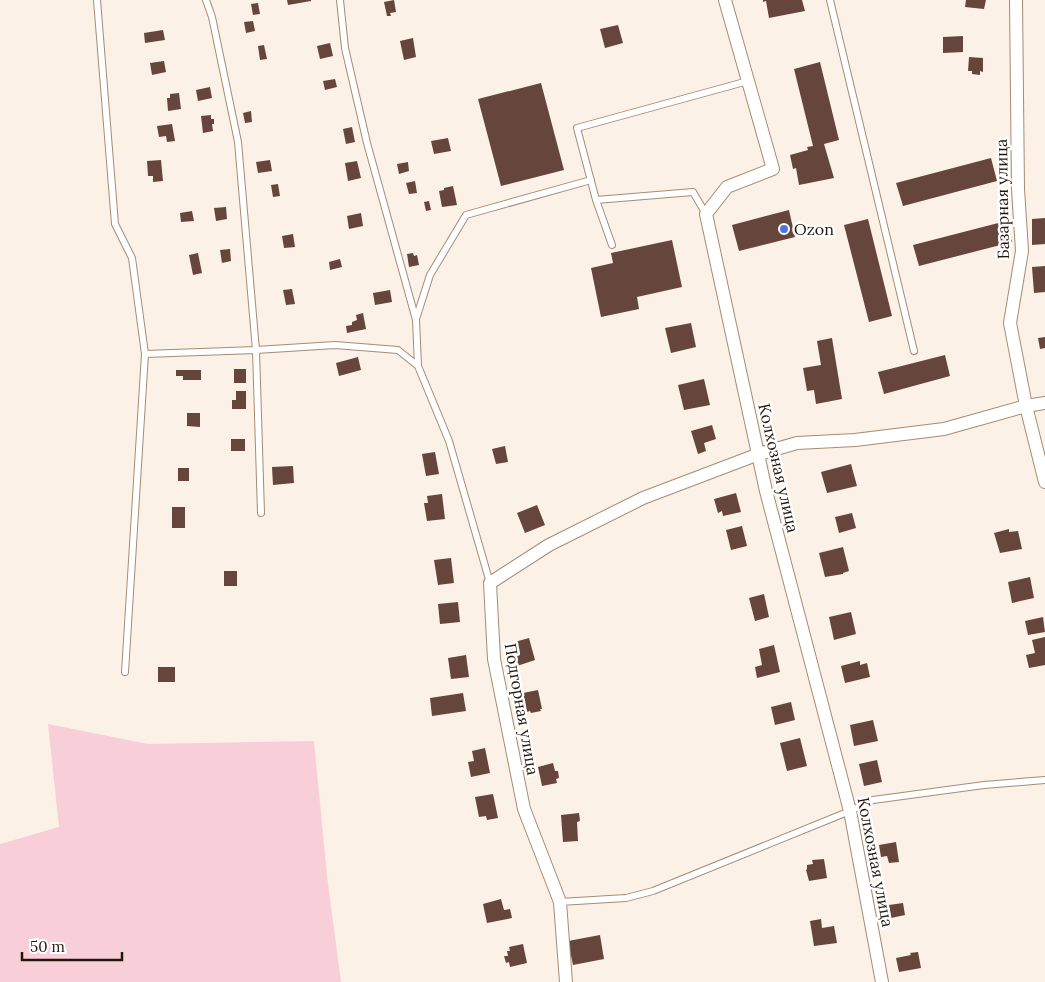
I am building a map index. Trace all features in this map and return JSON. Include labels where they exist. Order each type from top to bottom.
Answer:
[{"type":"street","points":[[706,214],[727,187],[773,169],[725,0]]},
{"type":"street","name":"Базарная улица","points":[[1016,0],[1018,189],[1022,251],[1010,323],[1026,406],[1045,482]]},
{"type":"street","name":"Колхозная улица","points":[[706,214],[766,491],[850,811],[882,982]]},
{"type":"street","points":[[490,583],[549,545],[643,498],[759,454],[797,443],[855,440],[944,429],[1026,406],[1045,403]]},
{"type":"street","name":"Подгорная улица","points":[[490,583],[494,659],[524,809],[560,902],[566,982]]},
{"type":"lane","points":[[97,0],[116,224],[132,258],[145,354],[125,672]]},
{"type":"lane","points":[[206,0],[212,17],[238,142],[256,350],[261,513]]},
{"type":"lane","points":[[340,0],[345,48],[367,143],[416,320],[418,366],[449,441],[490,583]]},
{"type":"lane","points":[[830,0],[914,351]]},
{"type":"lane","points":[[612,245],[596,200],[577,128],[748,82]]},
{"type":"lane","points":[[416,320],[430,275],[466,215],[591,180]]},
{"type":"lane","points":[[596,200],[693,192],[706,214]]},
{"type":"lane","points":[[145,354],[335,345],[398,350],[418,366]]},
{"type":"lane","points":[[560,902],[626,898],[653,891],[873,800],[1045,780]]},
{"type":"shaded area","points":[[48,724],[148,744],[314,741],[327,876],[341,982],[0,982],[0,844],[59,827]]},
{"type":"building","points":[[287,0],[311,0],[311,1],[288,5]]},
{"type":"building","points":[[394,0],[396,12],[390,13],[391,16],[387,16],[384,2]]},
{"type":"building","points":[[763,0],[802,0],[805,11],[769,18],[766,1],[763,2]]},
{"type":"building","points":[[966,0],[986,0],[984,9],[965,7]]},
{"type":"building","points":[[258,3],[260,14],[253,15],[251,4]]},
{"type":"building","points":[[253,21],[255,31],[246,33],[244,22]]},
{"type":"building","points":[[618,25],[623,43],[605,48],[600,29]]},
{"type":"building","points":[[163,30],[165,40],[145,43],[144,33]]},
{"type":"building","points":[[963,36],[963,52],[943,53],[943,37]]},
{"type":"building","points":[[413,38],[416,57],[404,60],[400,41]]},
{"type":"building","points":[[330,43],[333,56],[320,59],[317,46]]},
{"type":"building","points":[[264,45],[267,59],[260,60],[258,46]]},
{"type":"building","points":[[969,57],[983,58],[983,72],[980,71],[980,75],[972,74],[972,71],[968,71]]},
{"type":"building","points":[[164,61],[166,72],[152,75],[150,63]]},
{"type":"building","points":[[820,62],[839,140],[824,144],[834,178],[799,185],[796,168],[793,169],[790,155],[808,150],[807,147],[813,146],[794,69]]},
{"type":"building","points":[[335,79],[337,87],[325,90],[323,81]]},
{"type":"building","points":[[541,83],[564,170],[501,186],[478,99]]},
{"type":"building","points":[[210,87],[212,98],[198,101],[196,90]]},
{"type":"building","points":[[179,93],[181,109],[168,111],[167,98],[170,98],[170,94]]},
{"type":"building","points":[[251,111],[252,122],[245,123],[243,113]]},
{"type":"building","points":[[211,115],[211,119],[214,119],[214,124],[212,124],[213,131],[203,133],[201,116]]},
{"type":"building","points":[[172,124],[175,141],[167,142],[166,136],[159,137],[157,126]]},
{"type":"building","points":[[352,127],[355,142],[346,144],[343,129]]},
{"type":"building","points":[[448,138],[451,151],[434,154],[431,141]]},
{"type":"building","points":[[991,158],[997,181],[903,206],[896,183]]},
{"type":"building","points":[[161,160],[163,181],[153,182],[153,176],[148,176],[147,161]]},
{"type":"building","points":[[270,160],[272,171],[258,173],[256,162]]},
{"type":"building","points":[[357,161],[361,178],[348,181],[345,163]]},
{"type":"building","points":[[408,162],[409,171],[399,174],[397,164]]},
{"type":"building","points":[[415,181],[417,193],[409,194],[406,183]]},
{"type":"building","points":[[278,184],[280,196],[273,197],[271,185]]},
{"type":"building","points":[[453,186],[457,205],[442,207],[439,191]]},
{"type":"building","points":[[429,201],[431,210],[426,211],[424,202]]},
{"type":"building","points":[[226,207],[227,219],[216,221],[214,208]]},
{"type":"building","points":[[789,210],[795,237],[739,251],[732,225]]},
{"type":"building","points":[[192,211],[194,221],[181,222],[180,213]]},
{"type":"building","points":[[361,213],[363,226],[349,229],[347,216]]},
{"type":"building","points":[[1045,218],[1045,244],[1032,245],[1032,219]]},
{"type":"building","points":[[868,219],[892,316],[869,322],[844,225]]},
{"type":"building","points":[[1006,221],[1012,242],[919,266],[913,245]]},
{"type":"building","points":[[293,234],[295,247],[284,248],[282,236]]},
{"type":"building","points":[[672,240],[682,287],[637,297],[639,309],[601,317],[591,268],[613,263],[611,253]]},
{"type":"building","points":[[230,249],[231,261],[222,263],[220,250]]},
{"type":"building","points":[[198,253],[202,273],[193,275],[189,255]]},
{"type":"building","points":[[413,253],[414,256],[417,255],[419,265],[409,267],[407,254]]},
{"type":"building","points":[[340,259],[342,267],[330,270],[329,262]]},
{"type":"building","points":[[1045,266],[1045,292],[1034,293],[1032,267]]},
{"type":"building","points":[[292,289],[295,304],[286,305],[283,290]]},
{"type":"building","points":[[390,290],[392,302],[375,305],[373,293]]},
{"type":"building","points":[[363,313],[366,329],[347,333],[346,326],[352,325],[352,322],[357,320],[356,315]]},
{"type":"building","points":[[691,323],[696,347],[671,353],[665,328]]},
{"type":"building","points":[[1045,337],[1045,348],[1040,349],[1038,338]]},
{"type":"building","points":[[832,338],[842,399],[816,404],[814,390],[807,391],[803,368],[821,365],[817,341]]},
{"type":"building","points":[[945,355],[950,376],[884,394],[878,372]]},
{"type":"building","points":[[358,357],[361,370],[339,376],[336,363]]},
{"type":"building","points":[[234,369],[246,369],[246,383],[234,383]]},
{"type":"building","points":[[176,370],[201,370],[201,380],[183,380],[183,376],[176,376]]},
{"type":"building","points":[[704,379],[710,405],[684,410],[678,385]]},
{"type":"building","points":[[236,391],[246,391],[246,409],[232,409],[232,400],[236,400]]},
{"type":"building","points":[[187,413],[200,413],[200,427],[187,426]]},
{"type":"building","points":[[712,425],[716,439],[704,443],[706,451],[698,454],[691,431]]},
{"type":"building","points":[[231,439],[245,439],[245,451],[231,451]]},
{"type":"building","points":[[505,446],[508,462],[496,464],[492,449]]},
{"type":"building","points":[[435,452],[439,474],[426,476],[422,454]]},
{"type":"building","points":[[851,464],[857,486],[827,493],[821,472]]},
{"type":"building","points":[[293,466],[294,483],[273,485],[272,467]]},
{"type":"building","points":[[178,468],[189,468],[189,481],[178,481]]},
{"type":"building","points":[[736,493],[741,512],[723,516],[722,511],[718,513],[714,499]]},
{"type":"building","points":[[442,494],[445,519],[427,521],[424,503],[428,503],[427,496]]},
{"type":"building","points":[[537,505],[545,525],[525,533],[517,513]]},
{"type":"building","points":[[172,507],[185,507],[185,528],[172,528]]},
{"type":"building","points":[[852,513],[856,528],[839,533],[835,517]]},
{"type":"building","points":[[742,526],[747,546],[731,550],[726,530]]},
{"type":"building","points":[[1009,529],[1009,532],[1018,531],[1022,549],[1000,553],[994,533]]},
{"type":"building","points":[[843,547],[849,571],[825,577],[819,553]]},
{"type":"building","points":[[451,558],[454,583],[438,585],[434,560]]},
{"type":"building","points":[[224,571],[237,571],[237,586],[224,586]]},
{"type":"building","points":[[1030,577],[1034,598],[1012,603],[1008,582]]},
{"type":"building","points":[[764,594],[769,617],[755,621],[749,598]]},
{"type":"building","points":[[458,602],[460,622],[440,624],[438,604]]},
{"type":"building","points":[[851,612],[856,634],[834,640],[829,617]]},
{"type":"building","points":[[1043,617],[1045,632],[1028,635],[1025,621]]},
{"type":"building","points":[[1045,637],[1045,665],[1029,668],[1026,655],[1035,653],[1032,640]]},
{"type":"building","points":[[529,638],[535,660],[517,666],[510,648],[512,647],[511,643]]},
{"type":"building","points":[[774,645],[780,672],[757,678],[755,667],[762,665],[759,649]]},
{"type":"building","points":[[466,655],[469,677],[451,679],[448,658]]},
{"type":"building","points":[[860,661],[860,665],[867,663],[870,677],[845,683],[841,666]]},
{"type":"building","points":[[158,667],[175,667],[175,682],[158,682]]},
{"type":"building","points":[[538,690],[541,711],[527,712],[523,693]]},
{"type":"building","points":[[463,693],[466,711],[432,716],[430,698]]},
{"type":"building","points":[[791,702],[795,720],[775,725],[771,707]]},
{"type":"building","points":[[873,720],[878,741],[854,746],[850,725]]},
{"type":"building","points":[[800,738],[807,766],[787,771],[780,743]]},
{"type":"building","points":[[485,748],[490,773],[471,777],[468,762],[474,761],[472,751]]},
{"type":"building","points":[[877,760],[882,782],[864,786],[859,764]]},
{"type":"building","points":[[553,763],[555,771],[558,771],[559,778],[556,779],[557,783],[542,786],[538,767]]},
{"type":"building","points":[[493,794],[498,818],[487,820],[486,816],[479,817],[475,797]]},
{"type":"building","points":[[579,813],[580,821],[577,822],[578,841],[563,842],[561,815]]},
{"type":"building","points":[[896,842],[899,862],[889,863],[887,856],[881,857],[879,845]]},
{"type":"building","points":[[824,859],[827,878],[809,881],[806,870],[807,865],[813,864],[812,860]]},
{"type":"building","points":[[501,899],[504,910],[510,909],[512,918],[487,923],[483,904]]},
{"type":"building","points":[[903,903],[905,915],[891,918],[889,905]]},
{"type":"building","points":[[821,919],[822,928],[834,926],[837,943],[814,946],[810,921]]},
{"type":"building","points":[[600,935],[604,959],[573,965],[568,941]]},
{"type":"building","points":[[523,944],[527,963],[510,967],[509,962],[506,963],[504,956],[508,956],[507,951],[510,951],[509,947]]},
{"type":"building","points":[[918,952],[921,968],[899,972],[896,958]]},
{"type":"place","name":"Ozon","points":[[784,229]]}]
